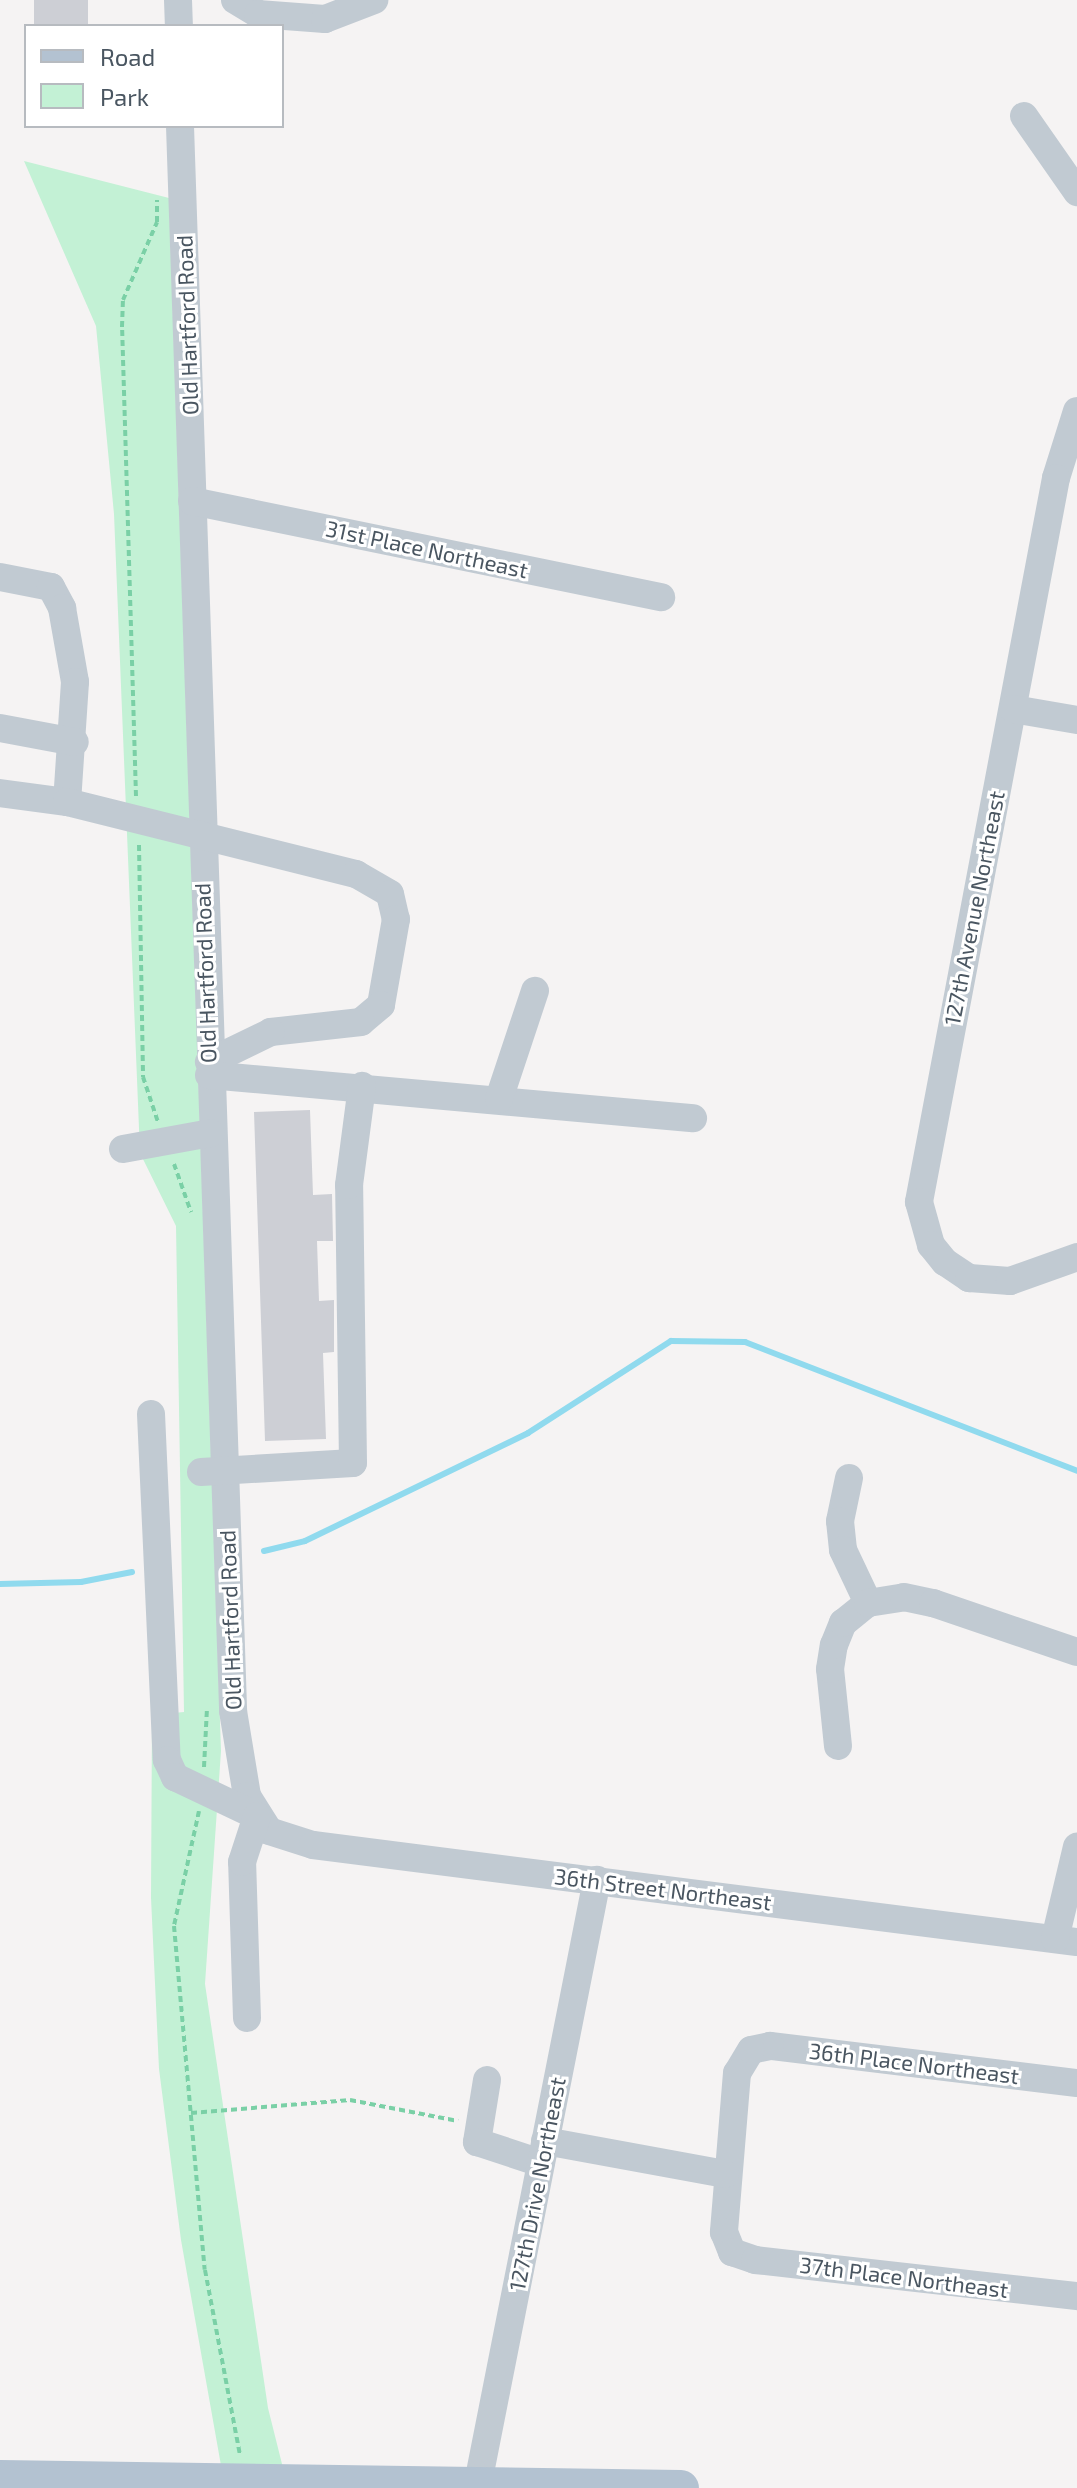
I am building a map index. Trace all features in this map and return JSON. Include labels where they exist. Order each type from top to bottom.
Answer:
[{"type":"main road","points":[[0,2478],[681,2488]]},
{"type":"street","points":[[178,0],[179,24]]},
{"type":"street","points":[[235,0],[258,14],[325,19],[374,0]]},
{"type":"street","points":[[1024,116],[1077,192]]},
{"type":"street","name":"Old Hartford Road","points":[[180,128],[211,1133],[212,1471],[239,1764],[257,1816]]},
{"type":"street","name":"127th Avenue Northeast","points":[[1077,411],[1056,478],[919,1202],[931,1245],[945,1262],[969,1278],[1010,1281],[1077,1257]]},
{"type":"street","name":"31st Place Northeast","points":[[192,501],[661,597]]},
{"type":"street","points":[[0,577],[51,587],[62,608],[75,682],[75,742],[67,802]]},
{"type":"street","points":[[1013,709],[1077,720]]},
{"type":"street","points":[[0,728],[75,742]]},
{"type":"street","points":[[0,793],[67,802],[200,833],[365,877],[390,894],[396,919],[381,1005],[361,1022],[271,1032],[209,1068]]},
{"type":"street","points":[[499,1099],[535,991]]},
{"type":"street","points":[[209,1068],[693,1118]]},
{"type":"street","points":[[212,1471],[353,1463],[349,1185],[362,1086]]},
{"type":"street","points":[[123,1149],[164,1138],[211,1133]]},
{"type":"street","name":"36th Street Northeast","points":[[151,1414],[167,1760],[175,1777],[257,1816],[269,1831],[313,1845],[1066,1940]]},
{"type":"street","points":[[849,1478],[842,1506],[843,1550],[868,1603]]},
{"type":"street","points":[[838,1746],[830,1669],[834,1645],[843,1623],[868,1603],[904,1597],[933,1603],[1077,1652]]},
{"type":"street","points":[[247,2018],[242,1862],[257,1816]]},
{"type":"street","points":[[1066,1940],[1077,1847]]},
{"type":"street","name":"127th Drive Northeast","points":[[477,2486],[597,1880]]},
{"type":"street","name":"36th Place Northeast","points":[[725,2174],[739,2062],[751,2050],[770,2046],[1077,2083]]},
{"type":"street","points":[[487,2080],[475,2138],[483,2148],[543,2152],[725,2174]]},
{"type":"street","name":"37th Place Northeast","points":[[725,2174],[724,2232],[732,2252],[755,2260],[1077,2296]]},
{"type":"path","points":[[157,190],[157,222],[123,300],[122,327],[143,1077],[193,1216]]},
{"type":"path","points":[[208,1695],[202,1790],[174,1926],[205,2270],[241,2462]]},
{"type":"path","points":[[191,2113],[310,2099],[350,2100],[476,2126]]},
{"type":"green space","points":[[24,161],[169,198],[221,1751],[205,1984],[268,2408],[288,2488],[225,2488],[181,2240],[159,2069],[151,1898],[152,1715],[184,1712],[176,1226],[140,1153],[114,514],[96,326]]},
{"type":"building","points":[[34,0],[88,0],[88,24],[34,24]]},
{"type":"building","points":[[310,1110],[313,1195],[332,1194],[333,1241],[317,1241],[319,1301],[334,1300],[334,1352],[323,1353],[326,1439],[265,1441],[254,1112]]},
{"type":"waterway","points":[[264,1551],[305,1541],[528,1433],[671,1341],[745,1342],[1077,1471]]},
{"type":"waterway","points":[[0,1584],[81,1582],[132,1572]]}]
